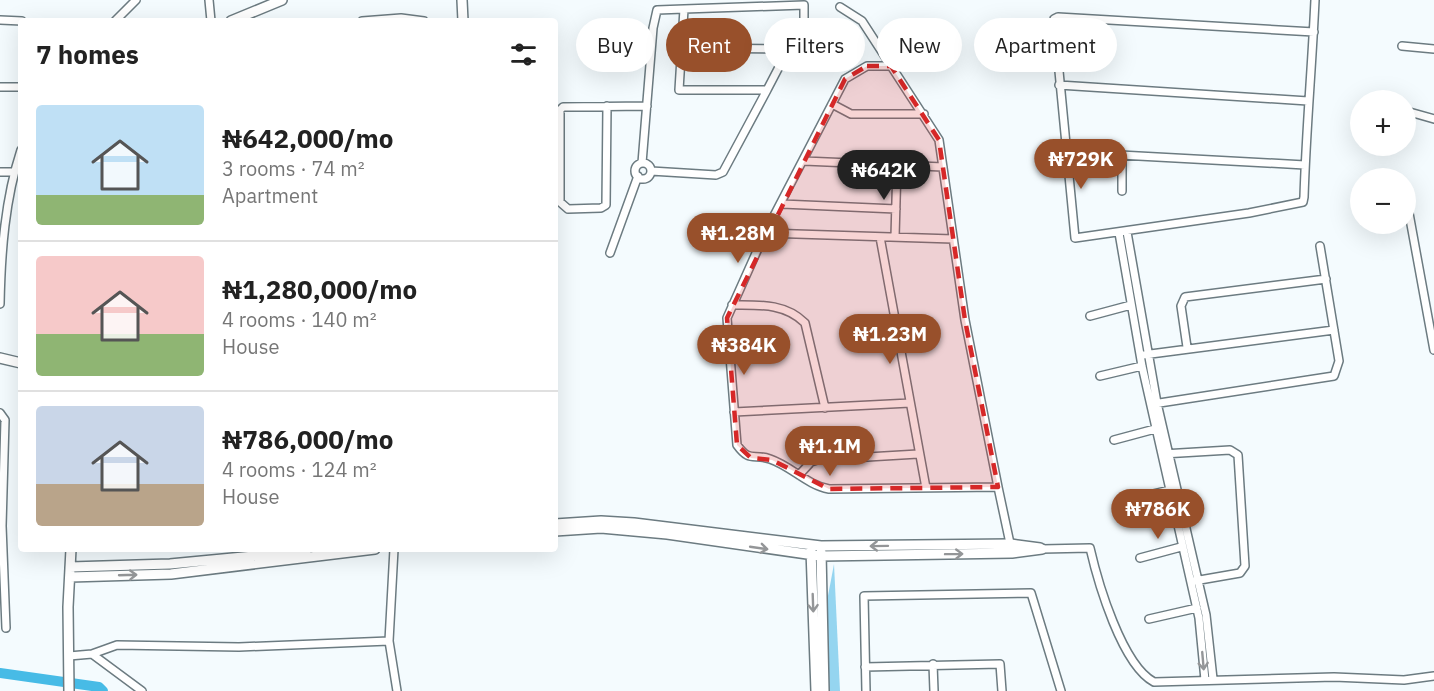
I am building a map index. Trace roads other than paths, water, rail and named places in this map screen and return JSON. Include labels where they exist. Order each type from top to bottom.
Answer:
[{"type":"street","points":[[119,18],[136,0]]},
{"type":"street","points":[[209,0],[211,18]]},
{"type":"street","points":[[238,18],[282,0]]},
{"type":"street","points":[[462,0],[463,18]]},
{"type":"street","points":[[1314,32],[1058,17],[1053,23],[1074,236],[1080,239],[1123,233],[1299,204],[1304,197],[1308,101],[1314,32],[1315,0]]},
{"type":"street","points":[[610,253],[638,176],[636,169],[642,163],[657,10],[804,5],[804,18]]},
{"type":"street","points":[[840,7],[862,21],[877,44]]},
{"type":"street","points":[[684,9],[684,18]]},
{"type":"street","points":[[0,20],[18,21]]},
{"type":"street","points":[[1402,46],[1434,49]]},
{"type":"street","points":[[877,66],[867,66],[855,71],[845,79],[765,233],[732,304],[727,318],[737,445],[743,454],[751,458],[772,460],[818,487],[830,489],[998,487]]},
{"type":"street","points":[[680,72],[679,90],[767,90]]},
{"type":"street","points":[[651,171],[716,175],[723,172],[776,72]]},
{"type":"street","points":[[895,72],[939,140],[965,320],[1011,549]]},
{"type":"street","points":[[1059,85],[1308,101]]},
{"type":"street","points":[[0,87],[18,87]]},
{"type":"street","points":[[832,104],[851,114],[924,114]]},
{"type":"street","points":[[608,106],[606,205],[601,208],[568,209],[560,202],[560,110],[563,107],[608,106],[647,106]]},
{"type":"street","points":[[1416,114],[1434,119]]},
{"type":"street","points":[[1065,152],[1305,165]]},
{"type":"street","points":[[1122,155],[1122,191]]},
{"type":"street","points":[[0,304],[0,256],[18,159]]},
{"type":"street","points":[[804,161],[943,167]]},
{"type":"street","points":[[638,176],[648,178],[651,171],[649,166],[642,163]]},
{"type":"street","points":[[895,237],[897,165]]},
{"type":"street","points":[[0,171],[14,172]]},
{"type":"street","points":[[782,204],[896,209]]},
{"type":"street","points":[[765,233],[954,238]]},
{"type":"street","points":[[1123,233],[1131,305],[1144,355],[1142,366],[1154,404],[1155,429],[1164,454]]},
{"type":"street","points":[[1123,233],[1164,454],[1194,581],[1205,680]]},
{"type":"street","points":[[1413,234],[1434,350]]},
{"type":"street","points":[[880,237],[926,488]]},
{"type":"street","points":[[1154,404],[1334,376],[1339,361],[1320,246]]},
{"type":"street","points":[[1187,347],[1181,306],[1185,297],[1326,279]]},
{"type":"street","points":[[732,304],[786,309],[805,322],[825,408]]},
{"type":"street","points":[[1090,316],[1131,305]]},
{"type":"street","points":[[1144,355],[1187,347],[1334,330]]},
{"type":"street","points":[[0,358],[18,362]]},
{"type":"street","points":[[1100,376],[1142,366]]},
{"type":"street","points":[[734,412],[910,403]]},
{"type":"street","points":[[0,413],[4,420],[1,526],[6,628]]},
{"type":"street","points":[[1114,440],[1155,429]]},
{"type":"street","points":[[1164,454],[1230,450],[1238,455],[1245,566],[1240,573],[1194,581]]},
{"type":"street","points":[[799,475],[811,462],[817,460],[918,454]]},
{"type":"street","points":[[1128,500],[1172,489]]},
{"type":"street","points":[[1172,489],[1181,547],[1206,615],[1213,679]]},
{"type":"street","points":[[558,524],[602,521],[634,523],[816,550]]},
{"type":"street","points":[[558,531],[601,528],[816,550],[1090,548],[1098,583],[1129,656],[1150,680],[1191,683],[1213,679],[1334,677],[1404,680],[1434,676]]},
{"type":"street","points":[[1140,558],[1181,547]]},
{"type":"street","points":[[816,550],[816,691]]},
{"type":"street","points":[[816,550],[824,691]]},
{"type":"street","points":[[69,689],[71,552]]},
{"type":"street","points":[[70,572],[171,574],[240,558],[295,552]]},
{"type":"street","points":[[240,558],[330,552]]},
{"type":"street","points":[[394,552],[390,641],[397,691]]},
{"type":"street","points":[[866,691],[864,596],[1031,593],[1061,691]]},
{"type":"street","points":[[1149,619],[1197,608]]},
{"type":"street","points":[[69,656],[92,654],[117,645],[239,647],[390,641]]},
{"type":"street","points":[[92,654],[142,691]]},
{"type":"street","points":[[933,664],[934,691]]},
{"type":"street","points":[[865,667],[1000,664],[1002,691]]},
{"type":"waterway","points":[[0,673],[99,687],[103,691]]}]
